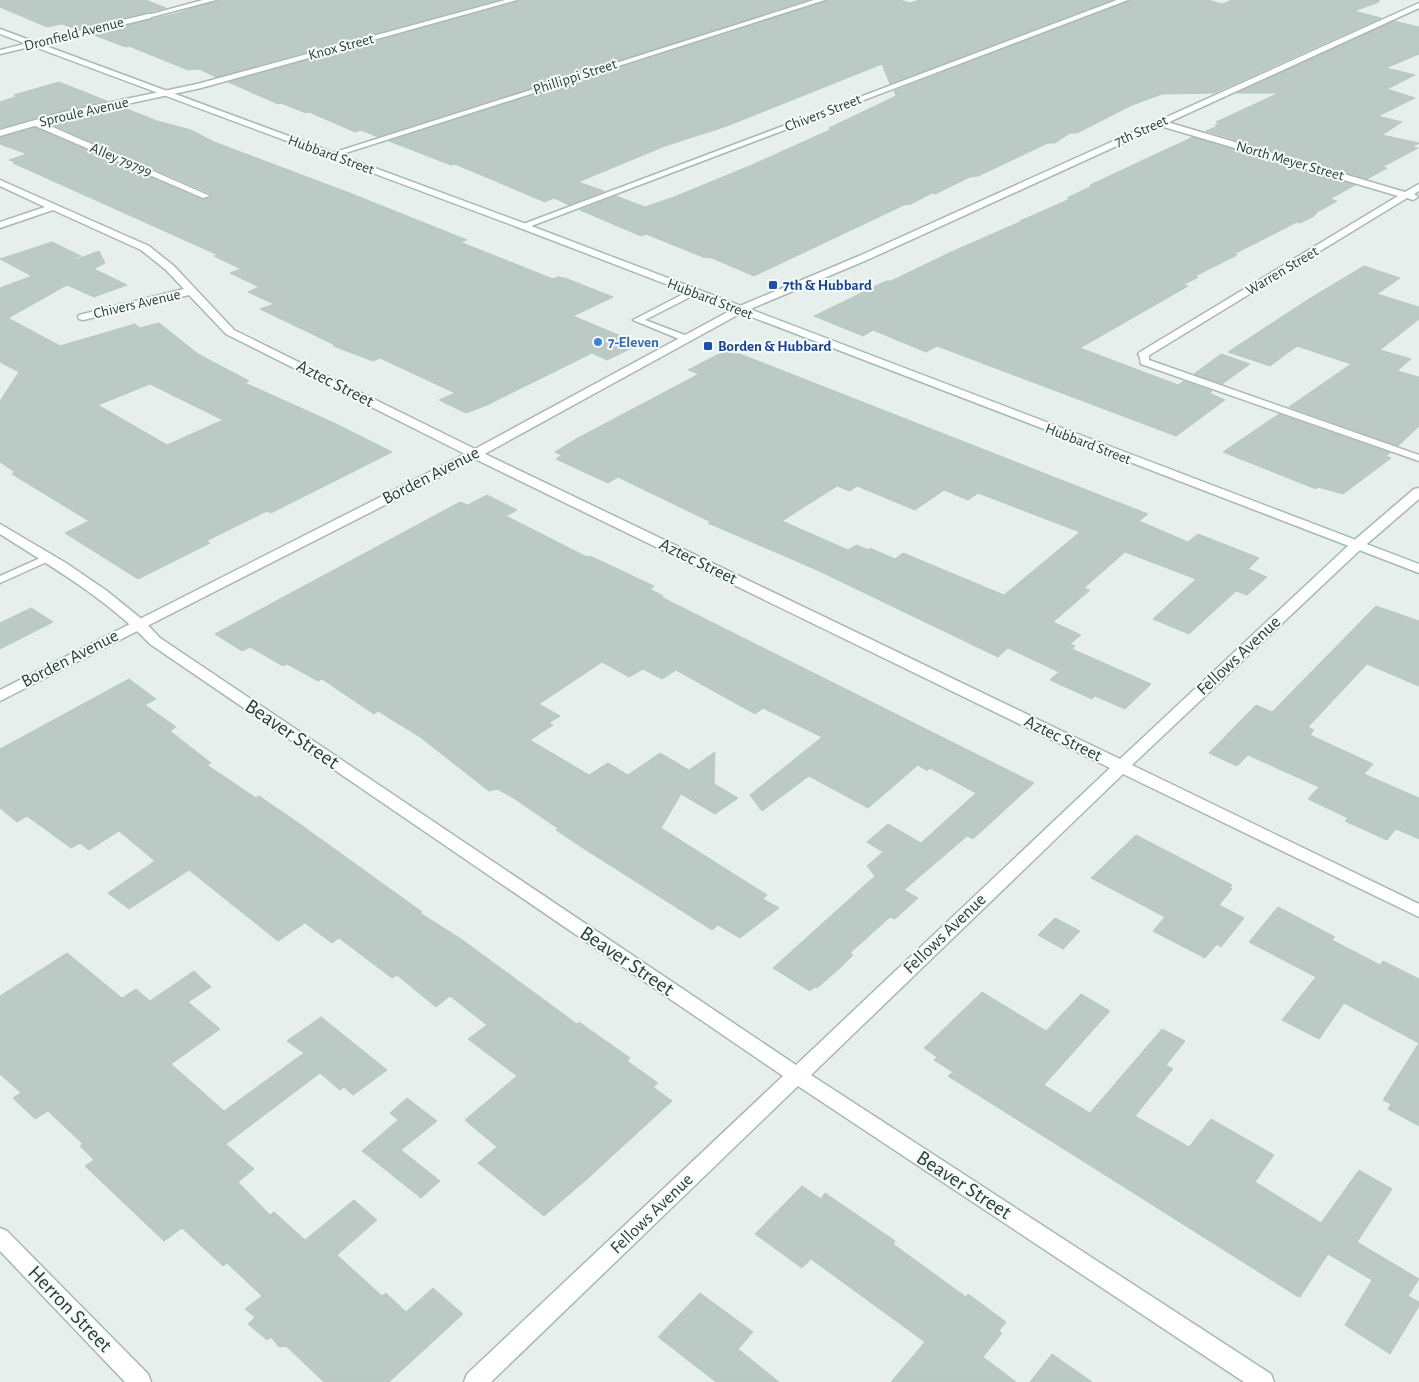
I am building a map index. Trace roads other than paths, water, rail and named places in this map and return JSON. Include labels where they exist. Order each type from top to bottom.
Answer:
[{"type":"street","name":"Dronfield Avenue","points":[[0,52],[212,0]]},
{"type":"street","name":"Knox Street","points":[[168,93],[513,0]]},
{"type":"street","name":"Phillippi Street","points":[[330,155],[820,0]]},
{"type":"street","name":"Chivers Street","points":[[523,226],[1124,0]]},
{"type":"street","name":"7th Street","points":[[863,258],[1419,5]]},
{"type":"street","name":"Hubbard Street","points":[[0,31],[523,226],[1419,569]]},
{"type":"street","name":"Sproule Avenue","points":[[0,133],[168,93]]},
{"type":"street","name":"North Meyer Street","points":[[1160,123],[1419,198]]},
{"type":"street","name":"Aztec Street","points":[[0,183],[145,248],[170,268],[230,332],[474,454],[1419,911]]},
{"type":"street","name":"Warren Street","points":[[1144,354],[1419,187]]},
{"type":"street","points":[[0,225],[54,207]]},
{"type":"street","name":"Borden Avenue","points":[[0,696],[474,454],[739,310],[863,258]]},
{"type":"street","name":"Chivers Avenue","points":[[83,317],[191,291]]},
{"type":"street","name":"Fellows Avenue","points":[[475,1382],[1121,767],[1356,546],[1419,492]]},
{"type":"street","name":"Beaver Street","points":[[0,528],[119,606],[140,623],[155,641],[796,1075],[1263,1382]]},
{"type":"street","name":"Herron Street","points":[[0,1237],[140,1382]]},
{"type":"lane","name":"Alley 79799","points":[[36,123],[206,196]]},
{"type":"lane","points":[[687,339],[638,320],[693,292]]},
{"type":"lane","points":[[1144,354],[1144,362],[1419,458]]},
{"type":"lane","points":[[0,580],[47,558]]},
{"type":"place","name":"7th & Hubbard","points":[[773,285]]},
{"type":"place","name":"7-Eleven","points":[[598,342]]},
{"type":"place","name":"Borden & Hubbard","points":[[708,346]]}]
